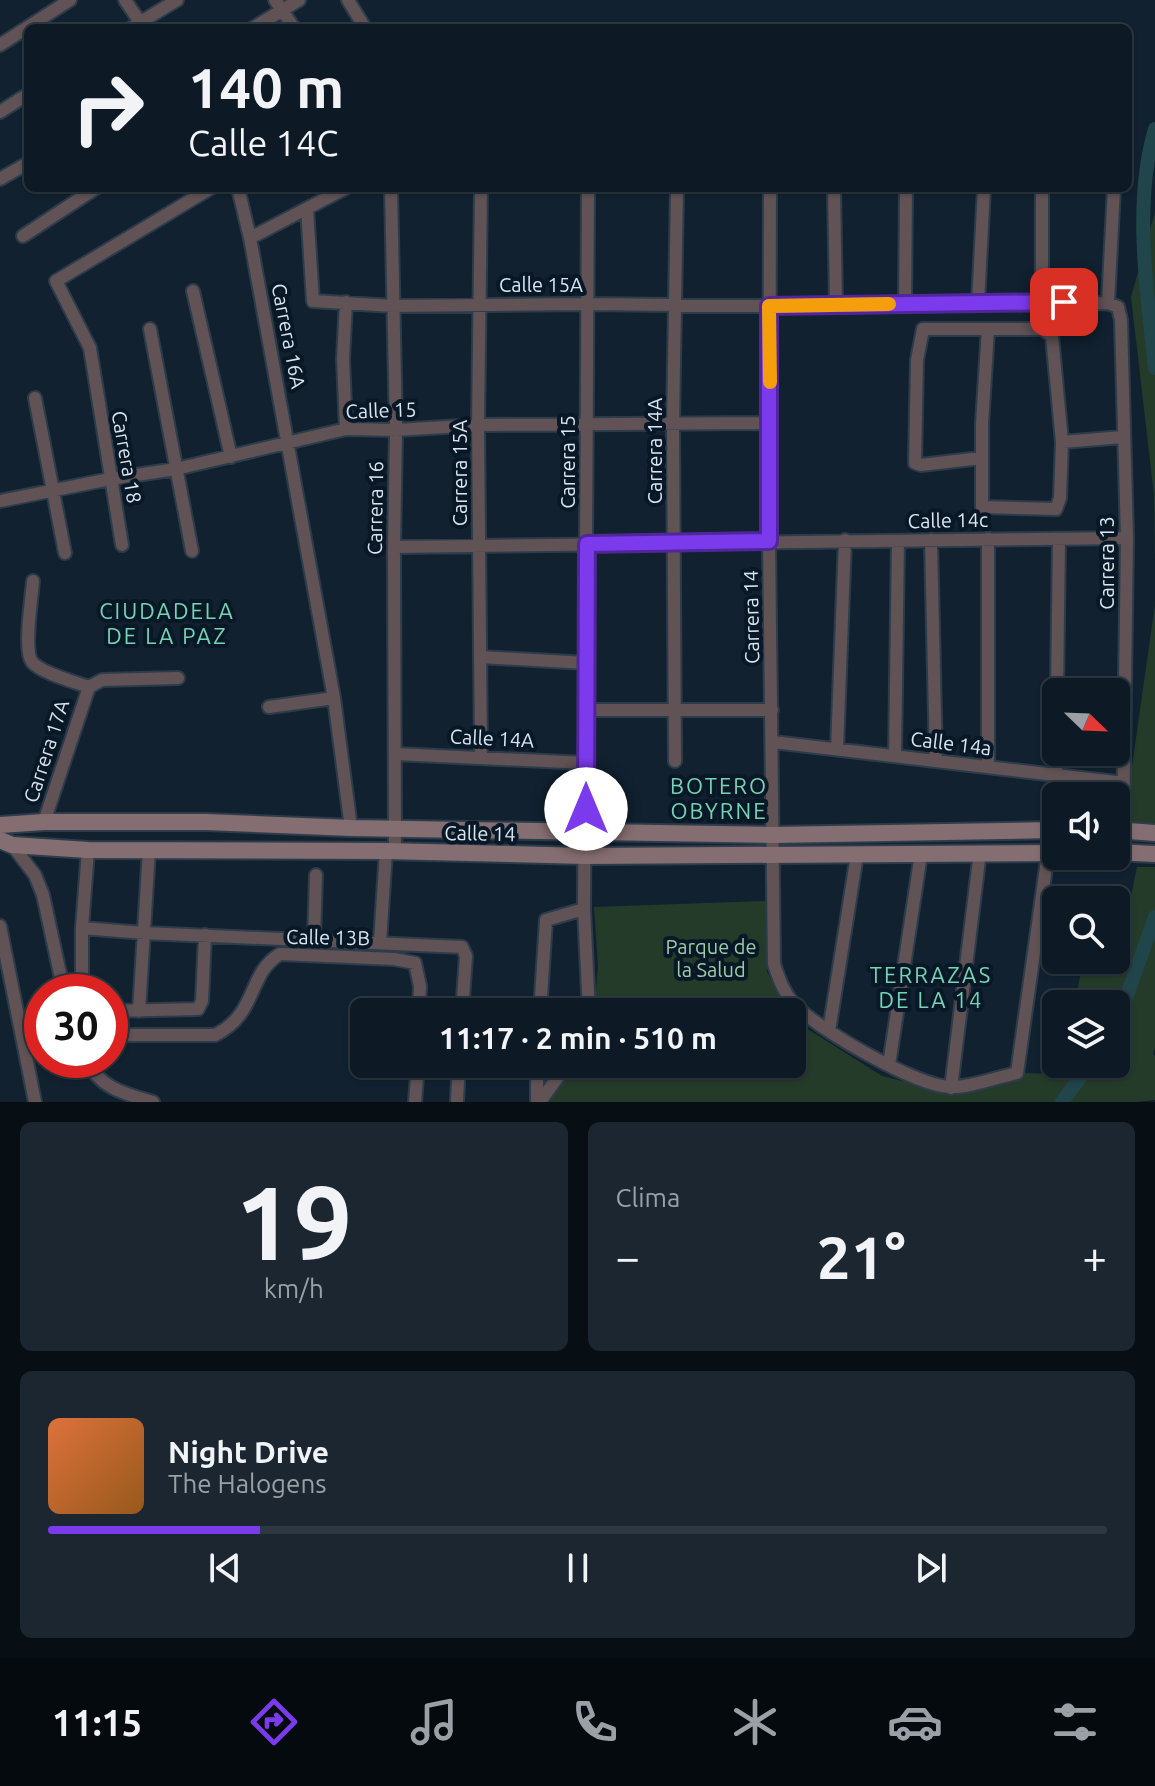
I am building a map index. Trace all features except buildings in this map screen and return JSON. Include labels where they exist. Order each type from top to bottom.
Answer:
[{"type":"main road","name":"Calle 14","points":[[0,825],[206,822],[351,828],[773,835],[1042,830]]},
{"type":"main road","points":[[1130,831],[1155,833]]},
{"type":"main road","name":"Calle 14","points":[[6,842],[88,850],[390,851],[586,856],[1042,853]]},
{"type":"main road","points":[[1130,853],[1155,854]]},
{"type":"street","points":[[33,24],[70,0]]},
{"type":"street","points":[[125,0],[137,24]]},
{"type":"street","points":[[141,24],[177,0]]},
{"type":"street","points":[[258,24],[278,6],[299,0]]},
{"type":"street","points":[[348,0],[363,24]]},
{"type":"street","points":[[278,6],[291,24]]},
{"type":"street","points":[[0,45],[24,30]]},
{"type":"street","points":[[0,112],[24,97]]},
{"type":"street","points":[[0,179],[24,165]]},
{"type":"street","points":[[23,236],[90,192]]},
{"type":"street","name":"Carrera 18","points":[[122,545],[90,348],[56,281],[204,192]]},
{"type":"street","name":"Carrera 16A","points":[[239,192],[334,698],[351,828]]},
{"type":"street","points":[[250,238],[339,192]]},
{"type":"street","name":"Carrera 16","points":[[380,942],[390,851],[396,828],[396,430],[391,192]]},
{"type":"street","name":"Carrera 15A","points":[[481,192],[478,425],[481,757]]},
{"type":"street","name":"Carrera 15","points":[[585,831],[588,192]]},
{"type":"street","name":"Carrera 14A","points":[[675,761],[673,424],[677,192]]},
{"type":"street","name":"Carrera 14","points":[[770,192],[769,541],[774,964],[781,988],[795,1005],[829,1031],[889,1065],[924,1081],[951,1088]]},
{"type":"street","points":[[834,192],[836,305]]},
{"type":"street","points":[[905,304],[906,192]]},
{"type":"street","points":[[978,303],[984,192]]},
{"type":"street","points":[[1042,192],[1042,302]]},
{"type":"street","points":[[769,306],[1108,303],[1114,192]]},
{"type":"street","name":"Carrera 16A","points":[[307,209],[313,301]]},
{"type":"street","points":[[193,291],[231,457]]},
{"type":"street","name":"Calle 15A","points":[[313,301],[393,306],[769,306]]},
{"type":"street","points":[[346,302],[343,416],[346,429]]},
{"type":"street","name":"Carrera 13","points":[[1108,303],[1118,307],[1121,320],[1127,538],[1124,782]]},
{"type":"street","points":[[150,329],[192,551]]},
{"type":"street","points":[[981,458],[921,465],[915,463],[917,360],[923,329],[988,329],[1042,329],[1052,336],[1062,442],[1060,498],[1056,509],[982,507],[981,458],[988,329]]},
{"type":"street","points":[[35,398],[65,553]]},
{"type":"street","name":"Calle 15","points":[[0,501],[176,469],[346,429],[770,423]]},
{"type":"street","points":[[1062,442],[1123,437]]},
{"type":"street","name":"Calle 14c","points":[[769,541],[1127,538]]},
{"type":"street","points":[[988,539],[988,767]]},
{"type":"street","points":[[1057,678],[1059,539]]},
{"type":"street","points":[[837,749],[845,540]]},
{"type":"street","points":[[931,540],[936,761]]},
{"type":"street","points":[[394,547],[769,541]]},
{"type":"street","points":[[895,756],[898,541]]},
{"type":"street","points":[[33,581],[28,651],[32,662],[89,687]]},
{"type":"street","points":[[480,657],[586,663]]},
{"type":"street","name":"Carrera 17A","points":[[44,822],[89,687],[102,680],[178,678]]},
{"type":"street","points":[[269,707],[334,698]]},
{"type":"street","points":[[586,710],[772,710]]},
{"type":"street","name":"Calle 14a","points":[[773,742],[1116,782]]},
{"type":"street","name":"Calle 14A","points":[[396,754],[586,763]]},
{"type":"street","points":[[1056,766],[1056,775]]},
{"type":"street","points":[[585,831],[584,909],[588,998]]},
{"type":"street","points":[[6,842],[35,875],[43,895],[60,974]]},
{"type":"street","points":[[82,974],[88,850]]},
{"type":"street","points":[[139,1011],[149,850]]},
{"type":"street","points":[[980,852],[951,1088],[1017,1073],[1049,870]]},
{"type":"street","points":[[889,1065],[921,854]]},
{"type":"street","points":[[829,1031],[857,855]]},
{"type":"street","points":[[314,939],[316,875]]},
{"type":"street","points":[[541,998],[546,920],[584,909]]},
{"type":"street","points":[[0,926],[35,1102]]},
{"type":"street","points":[[82,928],[462,947],[466,956],[463,998]]},
{"type":"street","points":[[128,1011],[198,1009],[202,1001],[205,935]]},
{"type":"street","name":"Calle 13B","points":[[128,1035],[215,1035],[225,1030],[244,1012],[262,970],[280,954],[394,959],[415,963],[420,998]]},
{"type":"street","points":[[98,1078],[117,1092],[153,1102]]},
{"type":"street","points":[[415,1102],[417,1078]]},
{"type":"street","points":[[457,1100],[458,1078]]},
{"type":"street","points":[[537,1078],[538,1102]]},
{"type":"street","points":[[538,1102],[556,1079]]},
{"type":"green space","points":[[1155,212],[1155,560],[1154,495],[1131,297]]},
{"type":"green space","points":[[1155,604],[1155,833],[1130,831],[1130,782]]},
{"type":"green space","name":"Parque de la Salud","points":[[1137,867],[1155,867],[1155,1100],[548,1102],[565,1078],[806,1078],[806,1028],[882,1076],[951,1093],[1021,1073],[1042,1074],[1042,1078],[1130,1078],[1130,990],[1078,990],[1080,974],[1130,974],[1130,900]]},
{"type":"green space","name":"Parque de la Salud","points":[[767,901],[767,972],[782,998],[595,998],[598,967],[594,907]]},
{"type":"waterway","points":[[1155,129],[1148,157],[1143,217],[1155,368]]},
{"type":"waterway","points":[[1129,990],[1155,917]]},
{"type":"waterway","points":[[1062,1102],[1080,1078]]},
{"type":"slow traffic","points":[[770,382],[769,306],[889,304]]},
{"type":"district","name":"CIUDADELA DE LA PAZ","points":[[167,622]]},
{"type":"district","name":"BOTERO OBYRNE","points":[[719,798]]},
{"type":"district","name":"TERRAZAS DE LA 14","points":[[931,986]]},
{"type":"route","points":[[586,809],[587,544],[769,541],[769,306],[1064,302]]}]
